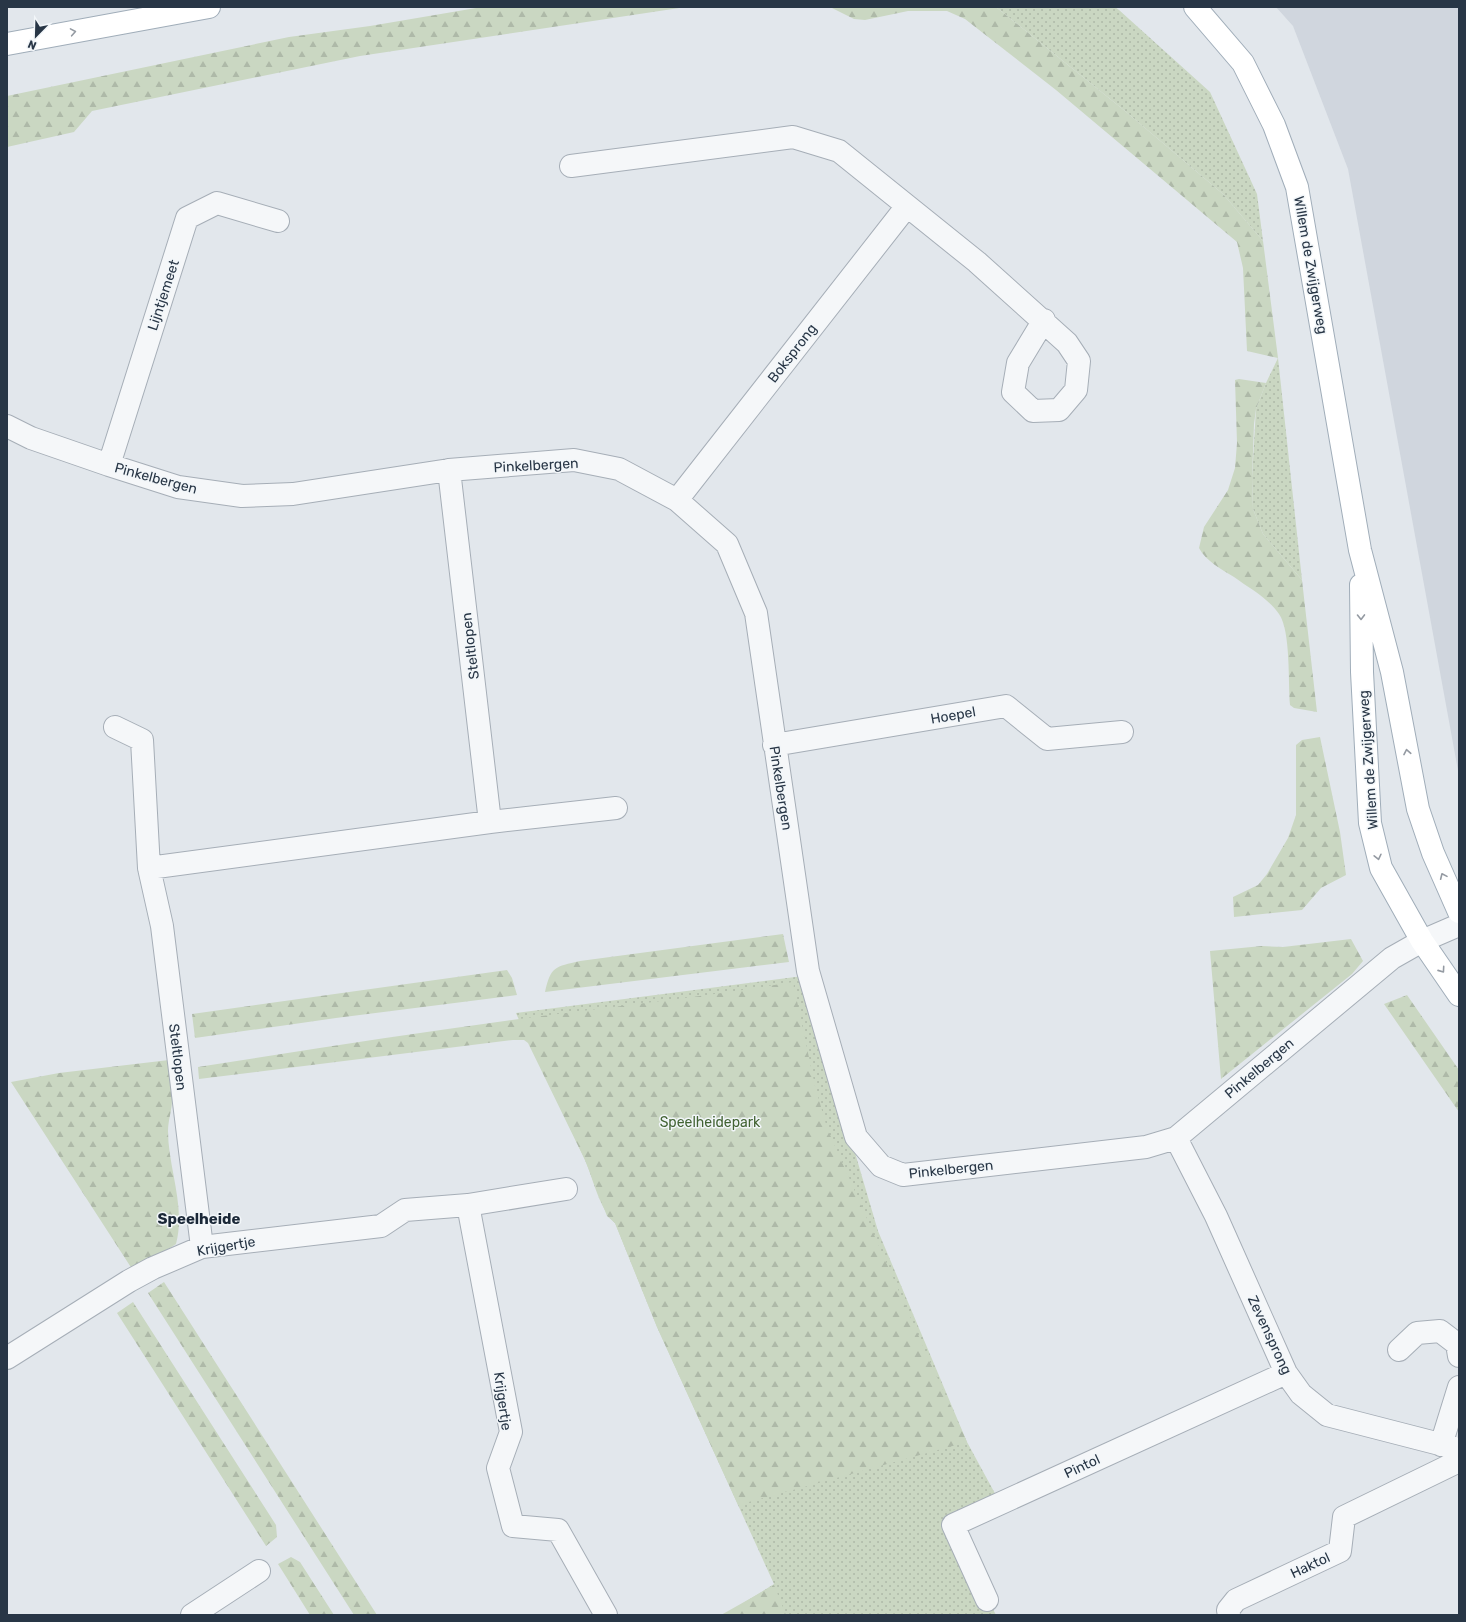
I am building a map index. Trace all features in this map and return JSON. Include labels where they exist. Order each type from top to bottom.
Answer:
[{"type":"main road","points":[[7,44],[209,7]]},
{"type":"main road","name":"Willem de Zwijgerweg","points":[[1195,7],[1243,63],[1274,125],[1297,187],[1360,550],[1392,672],[1418,809],[1433,852],[1459,912]]},
{"type":"main road","name":"Willem de Zwijgerweg","points":[[1360,550],[1362,672],[1370,823],[1381,868],[1422,941],[1459,995]]},
{"type":"street","points":[[571,166],[793,137],[839,151],[977,262],[1044,320]]},
{"type":"street","name":"Lijntjemeet","points":[[109,465],[187,218],[217,203],[278,222]]},
{"type":"street","name":"Boksprong","points":[[677,500],[907,206]]},
{"type":"street","name":"Pinkelbergen","points":[[7,426],[31,438],[178,487],[242,496],[293,494],[449,470],[574,460],[620,469],[677,500],[727,544],[756,613],[774,745],[808,970],[856,1137],[881,1166],[903,1175],[1146,1147],[1176,1138],[1392,958],[1422,941],[1459,925]]},
{"type":"street","name":"Steltlopen","points":[[449,470],[490,822]]},
{"type":"street","name":"Hoepel","points":[[774,745],[1006,706],[1047,739],[1122,732]]},
{"type":"street","name":"Steltlopen","points":[[114,727],[142,740],[149,868],[162,926],[202,1248]]},
{"type":"street","points":[[149,868],[490,822],[616,808]]},
{"type":"street","name":"Zevensprong","points":[[1176,1138],[1216,1216],[1286,1373],[1301,1394],[1327,1415],[1450,1447],[1459,1387]]},
{"type":"street","name":"Krijgertje","points":[[7,1358],[129,1281],[153,1268],[202,1248],[381,1226],[406,1210],[468,1205],[566,1189]]},
{"type":"street","name":"Krijgertje","points":[[468,1205],[511,1432],[498,1468],[513,1526],[558,1530],[606,1615]]},
{"type":"street","points":[[1399,1350],[1417,1334],[1440,1331],[1457,1344],[1459,1356]]},
{"type":"street","name":"Pintol","points":[[987,1600],[953,1526],[1286,1373]]},
{"type":"street","name":"Haktol","points":[[1229,1615],[1228,1610],[1236,1600],[1340,1551],[1344,1517],[1459,1461]]},
{"type":"street","points":[[192,1615],[259,1571]]},
{"type":"shaded area","points":[[1276,7],[1459,7],[1459,776],[1348,169],[1293,26]]},
{"type":"green space","points":[[482,7],[686,7],[360,56],[92,111],[74,132],[7,147],[7,96],[289,37],[370,26]]},
{"type":"green space","points":[[830,7],[996,7],[1125,111],[1223,194],[1263,241],[1278,358],[1247,351],[1243,268],[1237,242],[1056,90],[965,19],[947,11],[908,11],[865,20],[854,19]]},
{"type":"green space","points":[[996,7],[1115,7],[1119,10],[1210,92],[1257,194],[1263,241],[1223,194],[1125,111]]},
{"type":"green space","points":[[1278,358],[1302,580],[1263,534],[1253,509],[1252,478],[1256,409]]},
{"type":"green space","points":[[1239,379],[1266,383],[1256,409],[1254,424],[1252,478],[1253,509],[1263,534],[1302,580],[1317,712],[1294,708],[1290,705],[1286,632],[1283,622],[1275,608],[1258,594],[1210,561],[1199,548],[1204,527],[1228,490],[1235,468],[1237,443],[1235,380]]},
{"type":"green space","points":[[1320,737],[1340,832],[1346,875],[1321,888],[1302,910],[1234,917],[1233,897],[1258,885],[1267,874],[1288,838],[1296,815],[1296,745],[1302,740]]},
{"type":"green space","points":[[783,934],[789,962],[545,992],[549,977],[555,969],[580,961]]},
{"type":"green space","points":[[1351,939],[1363,961],[1352,974],[1221,1079],[1210,951],[1262,946],[1283,947]]},
{"type":"green space","points":[[507,970],[512,978],[517,995],[195,1038],[192,1014]]},
{"type":"green space","name":"Speelheidepark","points":[[803,976],[878,1231],[967,1442],[998,1499],[949,1524],[996,1615],[724,1615],[774,1584],[657,1327],[615,1223],[609,1217],[597,1194],[585,1160],[516,1013]]},
{"type":"green space","name":"Speelheidepark","points":[[793,982],[815,1086],[827,1128],[967,1442],[738,1505],[657,1327],[615,1223],[607,1216],[585,1160],[528,1043],[524,1040],[513,1040],[199,1079],[198,1067],[370,1040]]},
{"type":"green space","points":[[1407,995],[1459,1070],[1459,1112],[1384,1004]]},
{"type":"green space","points":[[169,1060],[172,1100],[168,1131],[178,1201],[179,1230],[176,1244],[134,1272],[11,1082],[59,1073]]},
{"type":"green space","points":[[164,1282],[377,1615],[354,1615],[148,1293]]},
{"type":"green space","points":[[133,1302],[276,1525],[277,1537],[266,1546],[117,1313]]},
{"type":"green space","points":[[291,1557],[300,1562],[334,1615],[310,1615],[278,1564]]},
{"type":"green space","points":[[774,1585],[786,1615],[721,1615]]},
{"type":"district","name":"Speelheide","points":[[199,1219]]}]
